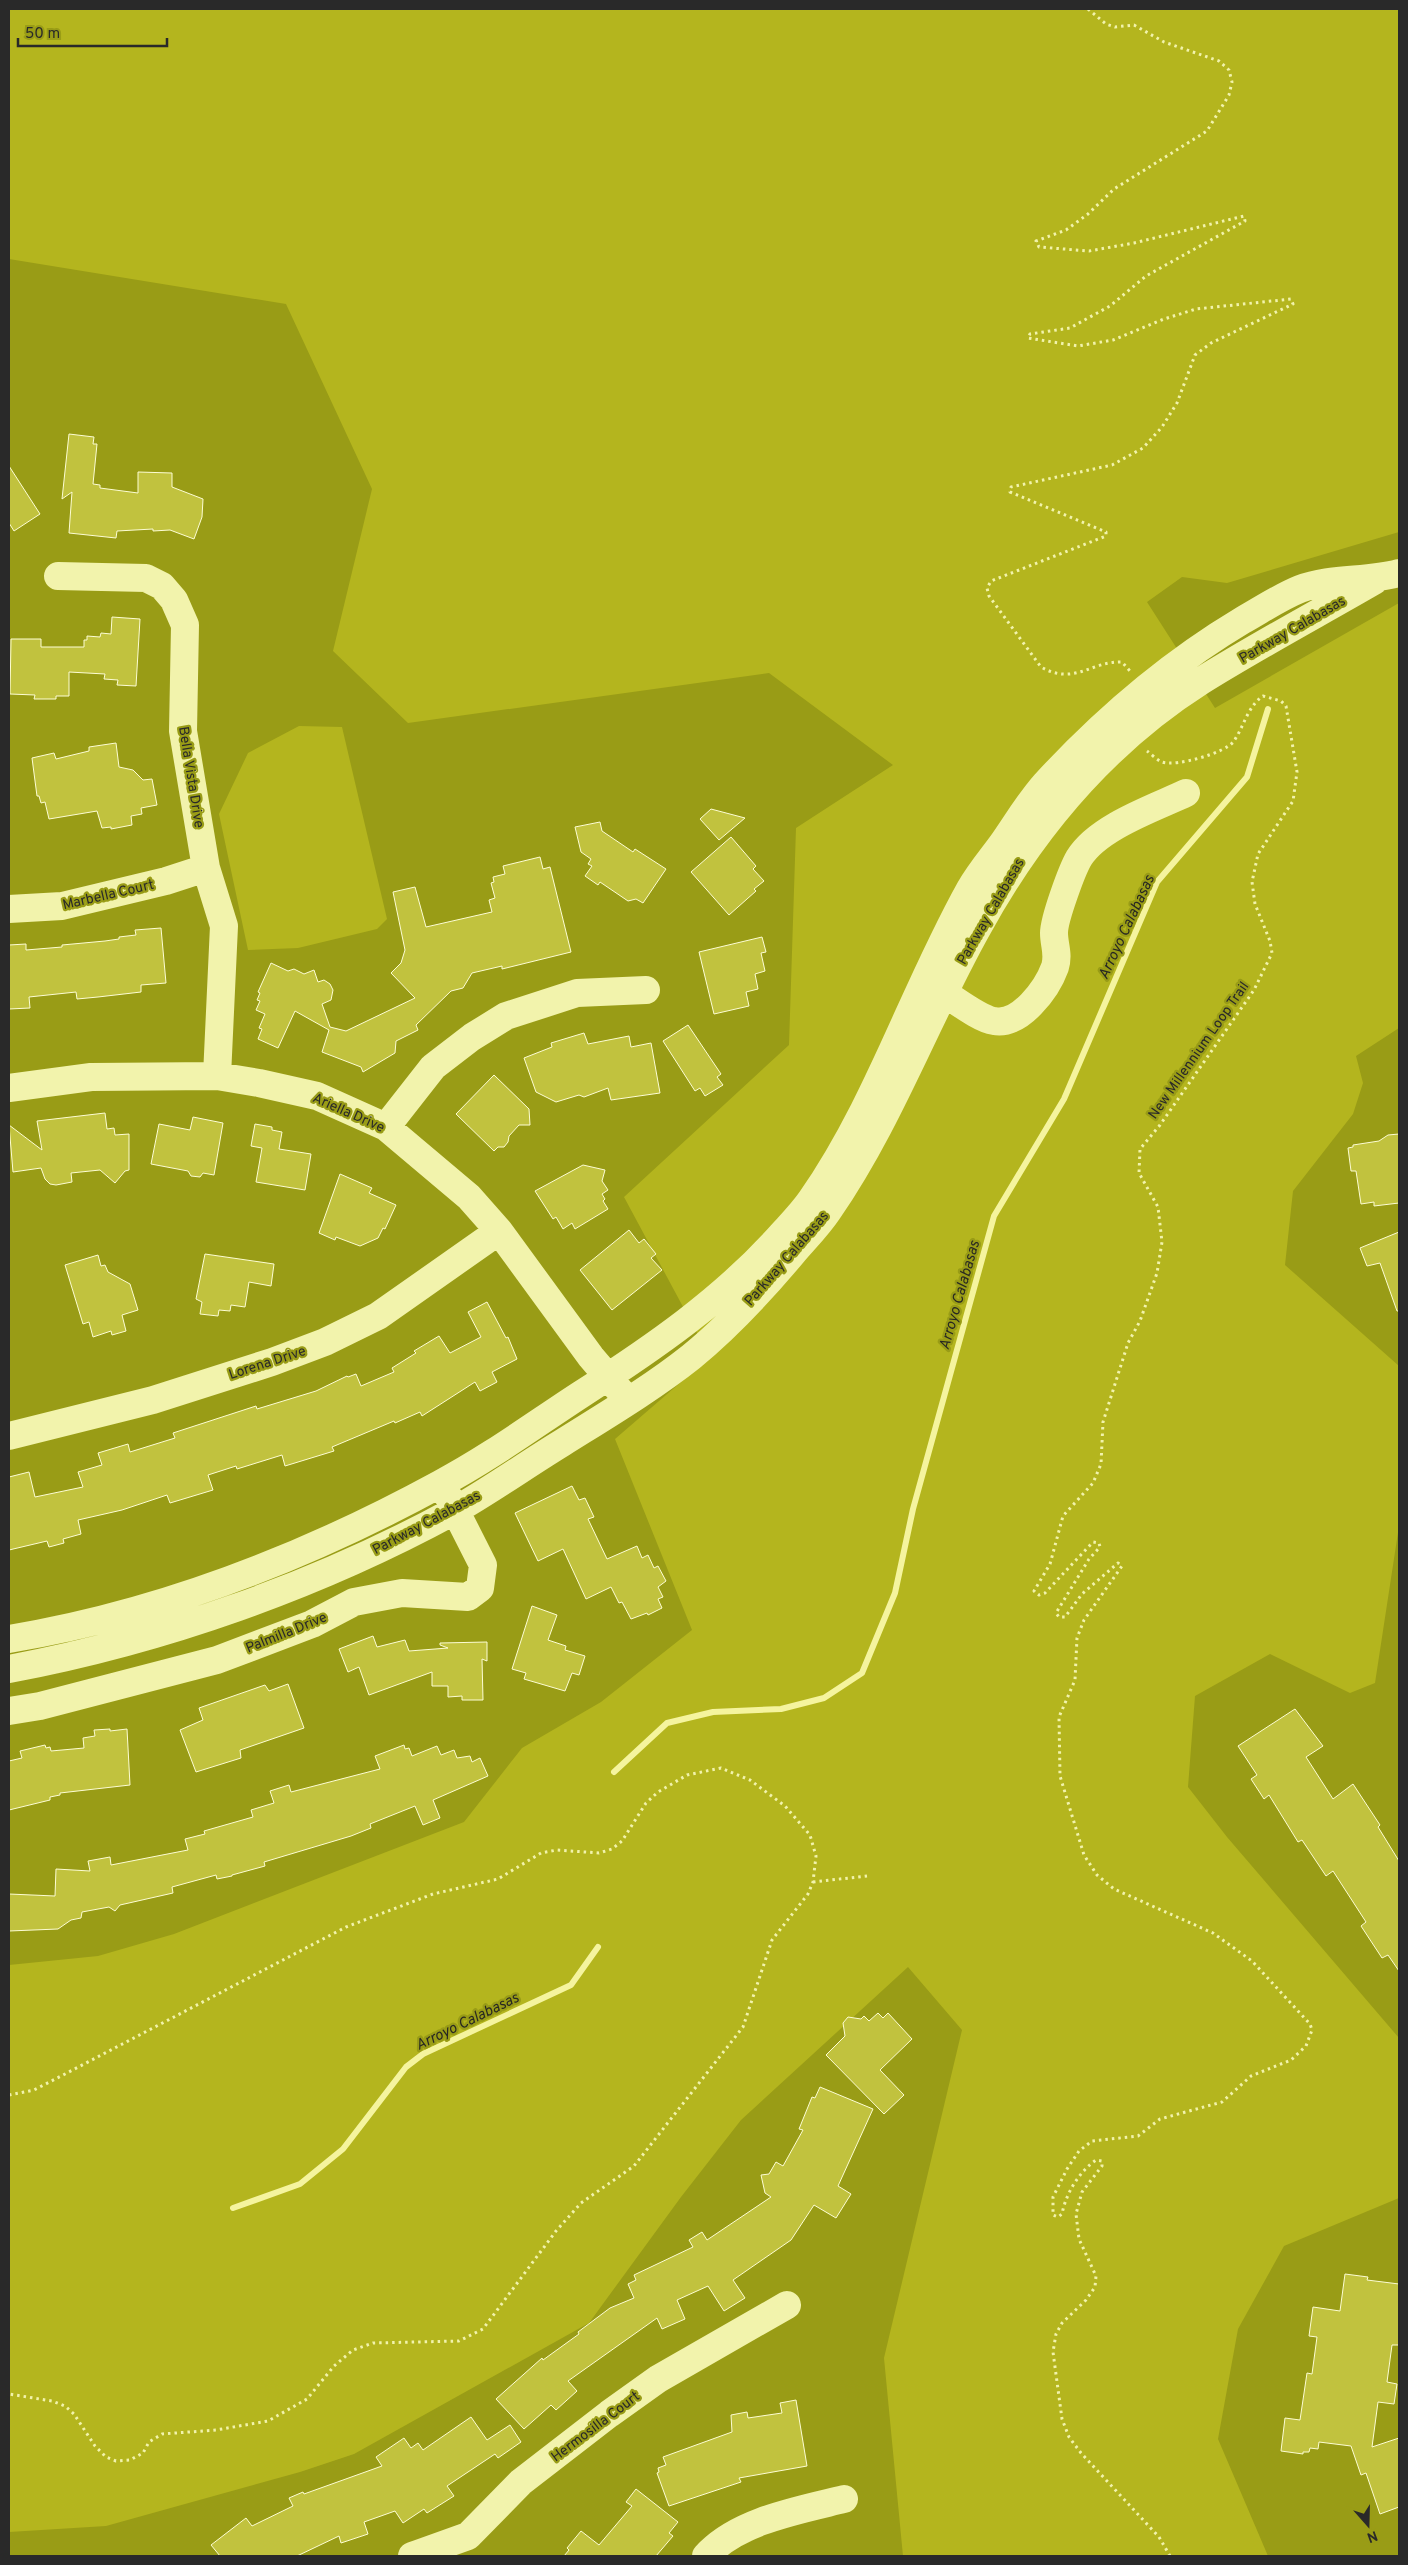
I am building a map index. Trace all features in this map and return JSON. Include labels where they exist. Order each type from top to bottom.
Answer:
[{"type":"street","name":"Bella Vista Drive","points":[[58,576],[146,578],[162,586],[174,600],[185,625],[183,731],[206,868],[224,926],[217,1076]]},
{"type":"street","name":"Parkway Calabasas","points":[[9,1669],[64,1659],[193,1623],[326,1573],[455,1510],[627,1400],[690,1357],[753,1299],[827,1213],[876,1130],[981,921],[1044,825],[1099,762],[1161,709],[1192,671],[1201,646],[1300,589],[1332,581],[1389,576]]},
{"type":"street","name":"Parkway Calabasas","points":[[9,1639],[108,1617],[172,1600],[256,1570],[360,1525],[442,1484],[483,1459],[608,1377],[687,1322],[749,1271],[809,1203],[853,1133],[932,964],[972,885],[1042,787],[1094,735],[1136,699],[1192,671],[1273,639],[1389,576]]},
{"type":"street","points":[[1259,611],[1273,639]]},
{"type":"street","points":[[944,993],[992,1021],[1003,1022],[1020,1015],[1031,1005],[1054,968],[1058,956],[1054,932],[1063,900],[1080,857],[1094,842],[1115,827],[1186,793]]},
{"type":"street","name":"Marbella Court","points":[[9,909],[62,906],[166,881],[206,868]]},
{"type":"street","points":[[386,1127],[432,1067],[472,1036],[506,1016],[577,993],[646,990]]},
{"type":"street","name":"Ariella Drive","points":[[9,1088],[91,1077],[217,1076],[260,1083],[317,1096],[386,1127],[470,1196],[499,1231],[581,1343],[627,1400]]},
{"type":"street","name":"Lorena Drive","points":[[9,1436],[153,1400],[272,1362],[325,1342],[378,1316],[499,1231]]},
{"type":"street","name":"Palmilla Drive","points":[[9,1711],[40,1706],[217,1660],[312,1624],[354,1602],[402,1593],[468,1597],[480,1588],[483,1565],[442,1484]]},
{"type":"street","name":"Hermosilla Court","points":[[412,2556],[468,2536],[521,2482],[608,2414],[658,2379],[787,2305]]},
{"type":"street","points":[[706,2556],[716,2544],[771,2517],[844,2499]]},
{"type":"path","points":[[1088,9],[1106,24],[1115,27],[1134,25],[1164,42],[1219,61],[1229,70],[1232,82],[1229,95],[1207,132],[1151,168],[1114,188],[1088,214],[1066,230],[1036,241],[1038,247],[1089,251],[1134,243],[1244,216],[1245,221],[1146,276],[1110,306],[1070,328],[1030,334],[1028,338],[1078,346],[1113,340],[1164,319],[1196,309],[1291,299],[1293,304],[1211,343],[1195,355],[1177,403],[1162,427],[1143,448],[1112,465],[1010,488],[1010,492],[1106,532],[1106,536],[992,582],[987,588],[989,596],[1041,667],[1048,671],[1067,675],[1115,661],[1122,662],[1134,677],[1136,699]]},
{"type":"path","name":"New Millennium Loop Trail","points":[[1138,729],[1141,745],[1162,762],[1172,763],[1217,753],[1233,743],[1256,701],[1263,696],[1281,701],[1286,706],[1298,772],[1293,801],[1258,854],[1252,882],[1255,904],[1270,941],[1272,953],[1254,990],[1160,1125],[1140,1149],[1140,1173],[1158,1207],[1162,1242],[1157,1273],[1140,1321],[1128,1343],[1103,1422],[1100,1464],[1092,1483],[1063,1516],[1050,1564],[1034,1592],[1038,1595],[1045,1592],[1093,1542],[1099,1542],[1100,1547],[1089,1559],[1056,1613],[1059,1617],[1065,1617],[1082,1594],[1118,1563],[1122,1566],[1084,1620],[1077,1638],[1075,1680],[1059,1717],[1060,1776],[1084,1855],[1097,1875],[1114,1889],[1213,1933],[1252,1961],[1310,2024],[1312,2030],[1306,2046],[1291,2060],[1251,2076],[1222,2102],[1160,2119],[1138,2136],[1092,2141],[1079,2151],[1053,2198],[1053,2215],[1058,2217],[1062,2214],[1064,2202],[1083,2169],[1096,2160],[1102,2161],[1102,2166],[1082,2192],[1076,2214],[1080,2239],[1096,2276],[1095,2287],[1086,2300],[1062,2323],[1056,2334],[1053,2352],[1062,2419],[1069,2437],[1080,2453],[1158,2537],[1170,2556]]},
{"type":"path","points":[[9,2095],[34,2090],[346,1927],[433,1894],[498,1879],[541,1853],[557,1850],[599,1854],[612,1849],[622,1841],[646,1803],[658,1792],[687,1775],[721,1768],[750,1780],[785,1806],[810,1835],[816,1856],[813,1882],[808,1894],[772,1940],[743,2027],[634,2166],[581,2203],[556,2231],[483,2329],[459,2341],[373,2343],[353,2350],[334,2366],[307,2399],[268,2421],[216,2430],[162,2434],[149,2442],[143,2453],[130,2460],[116,2461],[106,2456],[95,2446],[74,2414],[65,2406],[52,2400],[9,2394]]},
{"type":"path","points":[[813,1882],[867,1876]]},
{"type":"shaded area","points":[[9,9],[1399,9],[1399,532],[1227,583],[1182,577],[1147,602],[1215,708],[1399,603],[1399,1028],[1356,1056],[1363,1083],[1353,1114],[1293,1191],[1285,1265],[1399,1366],[1399,1526],[1375,1683],[1350,1693],[1270,1654],[1195,1696],[1188,1787],[1227,1837],[1399,2038],[1399,2198],[1284,2246],[1238,2329],[1218,2439],[1268,2556],[903,2556],[884,2358],[962,2030],[908,1967],[741,2120],[681,2197],[589,2323],[354,2454],[300,2472],[106,2526],[9,2532],[9,1965],[98,1956],[174,1934],[464,1822],[522,1748],[601,1702],[692,1630],[615,1439],[710,1357],[624,1197],[789,1045],[796,828],[893,765],[769,673],[408,723],[333,651],[372,489],[286,304],[9,259]]},
{"type":"shaded area","points":[[299,726],[342,727],[387,919],[377,929],[298,948],[248,950],[219,814],[248,753]]},
{"type":"building","points":[[69,434],[94,437],[93,444],[97,444],[93,484],[100,485],[100,488],[138,493],[138,472],[172,473],[172,487],[203,499],[202,517],[194,539],[170,530],[153,531],[153,529],[117,531],[116,538],[69,533],[72,492],[62,499]]},
{"type":"building","points":[[9,466],[40,514],[14,531],[9,523]]},
{"type":"building","points":[[112,617],[140,619],[136,686],[117,685],[118,680],[104,679],[105,674],[69,672],[69,696],[56,696],[56,699],[34,699],[35,695],[10,694],[11,639],[41,639],[41,647],[84,647],[84,640],[87,640],[87,636],[100,637],[101,633],[111,634]]},
{"type":"building","points":[[116,743],[119,767],[133,770],[143,780],[152,779],[157,805],[141,808],[142,814],[131,816],[132,825],[111,829],[111,827],[102,828],[97,811],[49,819],[45,802],[41,803],[39,796],[37,796],[32,758],[54,753],[56,759],[89,751],[89,747]]},
{"type":"building","points":[[711,809],[745,818],[719,840],[700,819]]},
{"type":"building","points":[[600,822],[602,831],[633,852],[635,849],[666,869],[643,903],[636,899],[628,901],[600,882],[598,885],[585,876],[592,866],[588,864],[591,859],[581,852],[575,827]]},
{"type":"building","points":[[731,837],[756,866],[753,869],[764,881],[754,889],[756,891],[729,915],[691,872]]},
{"type":"building","points":[[540,857],[543,869],[550,867],[571,952],[502,969],[502,966],[472,973],[463,988],[451,991],[416,1025],[418,1030],[396,1041],[395,1053],[363,1072],[361,1067],[322,1052],[329,1030],[295,1011],[278,1048],[258,1039],[262,1029],[259,1028],[265,1014],[256,1010],[260,1001],[257,1000],[260,993],[258,992],[271,963],[288,971],[294,969],[304,974],[314,970],[318,982],[324,980],[330,984],[333,990],[331,1000],[322,1004],[330,1027],[346,1031],[415,998],[391,973],[401,963],[405,950],[393,892],[415,887],[426,927],[492,912],[489,900],[495,898],[491,883],[494,882],[493,877],[505,874],[503,866]]},
{"type":"building","points":[[161,928],[166,983],[141,985],[141,992],[98,997],[77,999],[76,992],[29,997],[30,1008],[9,1009],[9,945],[26,944],[26,950],[62,947],[62,945],[119,939],[119,937],[136,935],[135,930]]},
{"type":"building","points":[[762,937],[766,952],[761,953],[765,971],[755,974],[758,989],[746,992],[749,1006],[714,1014],[699,952]]},
{"type":"building","points":[[688,1025],[721,1074],[717,1077],[723,1085],[705,1096],[700,1088],[695,1091],[663,1041]]},
{"type":"building","points":[[584,1033],[588,1044],[629,1036],[631,1047],[651,1043],[660,1093],[611,1100],[608,1088],[584,1097],[579,1095],[556,1102],[536,1092],[524,1058],[552,1047],[551,1043]]},
{"type":"building","points":[[494,1075],[529,1109],[530,1125],[519,1125],[509,1136],[508,1142],[504,1147],[498,1147],[494,1151],[456,1114]]},
{"type":"building","points":[[105,1113],[107,1129],[114,1128],[115,1135],[129,1134],[129,1170],[125,1171],[115,1183],[100,1170],[71,1173],[72,1182],[56,1185],[50,1184],[45,1179],[41,1168],[13,1172],[9,1125],[42,1150],[37,1121]]},
{"type":"building","points":[[193,1117],[223,1123],[214,1175],[203,1173],[200,1177],[191,1176],[188,1171],[151,1164],[159,1124],[190,1130]]},
{"type":"building","points":[[255,1124],[272,1127],[272,1130],[282,1132],[279,1149],[311,1154],[305,1190],[256,1182],[262,1148],[251,1146]]},
{"type":"building","points":[[1399,1134],[1399,1203],[1374,1206],[1374,1202],[1361,1204],[1356,1171],[1351,1171],[1348,1148],[1353,1147],[1353,1145],[1379,1141],[1388,1135]]},
{"type":"building","points":[[583,1165],[605,1170],[602,1181],[608,1190],[602,1194],[605,1199],[603,1201],[608,1209],[575,1229],[572,1223],[563,1229],[556,1217],[553,1219],[535,1191]]},
{"type":"building","points":[[340,1174],[372,1188],[369,1193],[396,1205],[385,1229],[383,1228],[378,1238],[360,1246],[336,1237],[335,1240],[319,1233]]},
{"type":"building","points":[[629,1230],[639,1243],[644,1239],[656,1254],[651,1258],[662,1270],[612,1310],[580,1270]]},
{"type":"building","points":[[1399,1232],[1399,1311],[1397,1311],[1380,1263],[1367,1266],[1360,1248]]},
{"type":"building","points":[[205,1254],[274,1264],[271,1286],[249,1282],[245,1307],[231,1305],[230,1311],[219,1310],[218,1316],[200,1314],[202,1302],[196,1299]]},
{"type":"building","points":[[98,1255],[101,1266],[105,1265],[108,1272],[130,1284],[138,1310],[122,1315],[126,1331],[112,1335],[111,1331],[93,1337],[89,1322],[83,1324],[65,1265]]},
{"type":"building","points":[[487,1302],[506,1338],[508,1337],[517,1359],[492,1372],[497,1382],[480,1391],[475,1382],[422,1416],[420,1412],[395,1423],[394,1421],[332,1447],[334,1451],[285,1466],[282,1455],[237,1469],[236,1466],[208,1475],[213,1490],[170,1503],[167,1495],[122,1510],[78,1520],[81,1534],[63,1539],[64,1543],[49,1547],[47,1541],[9,1550],[9,1477],[29,1472],[35,1497],[83,1487],[78,1472],[102,1465],[98,1453],[128,1444],[130,1452],[175,1438],[173,1433],[256,1406],[257,1409],[316,1391],[347,1376],[356,1374],[361,1386],[394,1372],[392,1368],[416,1353],[414,1351],[439,1336],[450,1353],[481,1337],[468,1312]]},
{"type":"building","points":[[572,1486],[579,1500],[585,1498],[594,1517],[588,1519],[607,1559],[637,1546],[642,1558],[648,1555],[654,1568],[658,1566],[666,1581],[658,1587],[663,1597],[658,1599],[662,1608],[648,1615],[647,1613],[631,1619],[622,1602],[619,1603],[611,1587],[586,1599],[563,1549],[538,1561],[515,1513]]},
{"type":"building","points":[[532,1606],[557,1615],[548,1640],[566,1646],[565,1650],[585,1656],[579,1675],[572,1673],[565,1691],[524,1679],[526,1673],[512,1669]]},
{"type":"building","points":[[373,1636],[377,1647],[405,1640],[409,1651],[448,1648],[440,1645],[440,1643],[487,1642],[487,1661],[482,1659],[483,1700],[462,1700],[462,1696],[448,1697],[448,1686],[432,1686],[432,1672],[369,1695],[359,1667],[348,1672],[339,1649]]},
{"type":"building","points":[[288,1684],[304,1728],[240,1750],[241,1758],[196,1772],[180,1730],[203,1720],[199,1708],[265,1685],[269,1691]]},
{"type":"building","points":[[1295,1709],[1323,1746],[1306,1757],[1333,1799],[1353,1784],[1380,1825],[1378,1827],[1399,1861],[1399,1971],[1388,1955],[1382,1958],[1361,1926],[1366,1922],[1333,1871],[1326,1876],[1302,1840],[1298,1842],[1269,1795],[1264,1799],[1251,1779],[1257,1775],[1238,1746]]},
{"type":"building","points":[[110,1729],[110,1731],[127,1729],[130,1785],[60,1793],[60,1795],[50,1797],[50,1800],[9,1810],[9,1761],[22,1758],[20,1751],[45,1745],[46,1748],[50,1747],[51,1751],[84,1748],[83,1738],[95,1736],[94,1730]]},
{"type":"building","points":[[404,1745],[405,1749],[409,1748],[412,1756],[437,1746],[441,1755],[454,1750],[457,1758],[470,1756],[472,1762],[480,1758],[488,1776],[433,1800],[440,1818],[423,1825],[415,1806],[370,1824],[371,1828],[351,1836],[264,1862],[265,1866],[232,1876],[217,1879],[216,1875],[172,1887],[173,1893],[120,1905],[115,1911],[109,1907],[82,1912],[81,1918],[71,1920],[58,1929],[9,1931],[9,1894],[55,1896],[56,1869],[90,1871],[88,1861],[110,1857],[111,1865],[188,1850],[185,1839],[205,1834],[204,1831],[253,1817],[251,1810],[274,1803],[270,1791],[289,1785],[291,1792],[380,1769],[375,1756]]},
{"type":"building","points":[[878,2013],[883,2018],[888,2013],[912,2039],[880,2070],[904,2095],[884,2114],[826,2055],[845,2036],[843,2023],[848,2017],[861,2019],[864,2016],[869,2021]]},
{"type":"building","points":[[820,2087],[873,2109],[838,2186],[851,2194],[836,2218],[814,2205],[791,2240],[733,2280],[745,2298],[724,2311],[708,2286],[677,2300],[685,2319],[662,2329],[657,2318],[568,2381],[577,2391],[556,2410],[551,2405],[524,2429],[496,2399],[542,2358],[543,2360],[579,2334],[578,2332],[610,2308],[634,2298],[628,2284],[636,2280],[634,2275],[693,2247],[689,2240],[702,2232],[707,2240],[771,2197],[765,2193],[761,2175],[769,2174],[776,2162],[783,2166],[803,2130],[799,2129],[812,2097],[815,2098]]},
{"type":"building","points":[[1345,2274],[1368,2277],[1367,2280],[1399,2284],[1399,2345],[1392,2345],[1387,2382],[1397,2384],[1394,2404],[1378,2402],[1372,2447],[1399,2438],[1399,2507],[1380,2514],[1366,2473],[1361,2475],[1351,2446],[1319,2442],[1318,2449],[1310,2448],[1309,2452],[1303,2452],[1303,2454],[1281,2451],[1285,2418],[1300,2420],[1307,2373],[1312,2374],[1317,2337],[1309,2336],[1313,2307],[1340,2311]]},
{"type":"building","points":[[796,2400],[807,2466],[739,2478],[741,2482],[669,2506],[657,2473],[659,2472],[658,2468],[666,2465],[663,2457],[732,2432],[731,2415],[747,2412],[748,2418],[782,2413],[780,2403]]},
{"type":"building","points":[[471,2417],[487,2440],[510,2425],[521,2442],[498,2458],[495,2454],[447,2486],[454,2496],[427,2513],[424,2509],[403,2523],[395,2511],[364,2522],[368,2534],[341,2543],[339,2536],[297,2556],[220,2556],[211,2545],[246,2518],[252,2526],[293,2506],[289,2498],[382,2466],[376,2457],[404,2438],[411,2448],[418,2443],[423,2450]]},
{"type":"building","points":[[636,2489],[678,2522],[669,2533],[673,2536],[656,2556],[564,2556],[569,2550],[567,2548],[581,2531],[599,2545],[632,2506],[626,2502]]},
{"type":"waterway","name":"Arroyo Calabasas","points":[[614,1772],[667,1723],[713,1712],[781,1709],[824,1698],[862,1673],[895,1593],[913,1509],[994,1216],[1064,1099],[1157,882],[1247,777],[1268,709]]},
{"type":"waterway","name":"Arroyo Calabasas","points":[[233,2208],[300,2184],[343,2149],[406,2067],[423,2054],[571,1985],[598,1947]]}]
